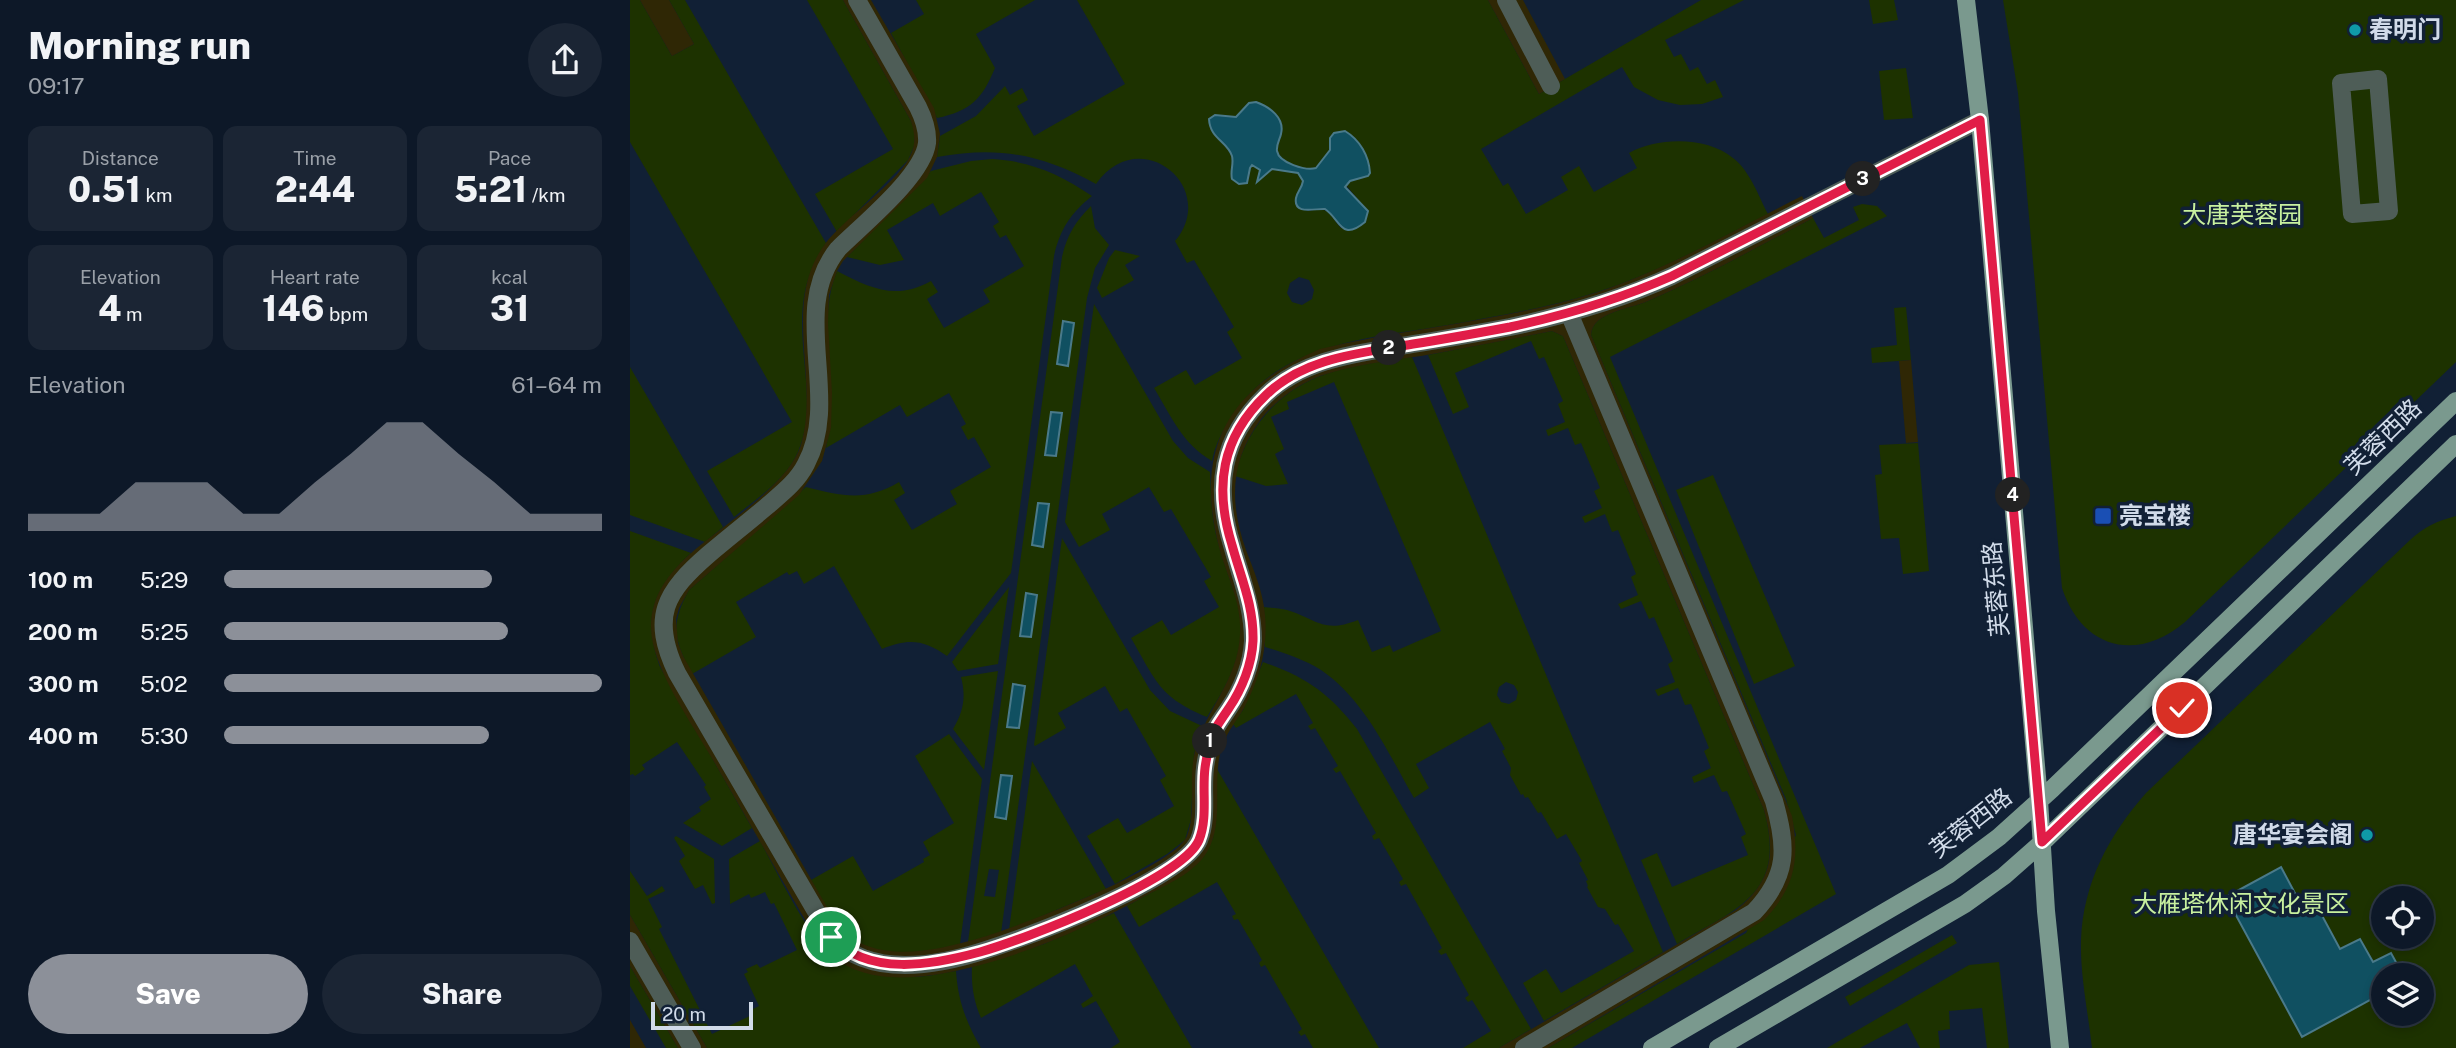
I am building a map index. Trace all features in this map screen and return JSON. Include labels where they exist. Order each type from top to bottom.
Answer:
[{"type":"main road","name":"芙蓉东路","points":[[1966,0],[1980,120],[2039,800],[2046,911],[2060,1048]]},
{"type":"main road","name":"芙蓉西路","points":[[1652,1048],[1948,875],[1999,837],[2456,401]]},
{"type":"main road","points":[[1718,1048],[1965,904],[2004,876],[2456,444]]},
{"type":"street","points":[[857,0],[918,107],[926,125],[927,144],[921,162],[910,178],[838,249],[828,261],[819,281],[815,305],[819,415],[814,443],[806,464],[783,493],[694,567],[677,585],[669,598],[663,622],[665,643],[677,673],[823,925],[837,944],[849,952],[872,961],[907,965],[947,960],[1029,936],[1110,901],[1183,859],[1193,850],[1201,834],[1205,767],[1211,737],[1241,687],[1253,643],[1252,610],[1225,518],[1222,489],[1225,461],[1234,436],[1268,393],[1285,380],[1315,364],[1343,356],[1509,327],[1632,294],[1980,120]]},
{"type":"street","points":[[1506,0],[1552,86]]},
{"type":"street","points":[[2378,79],[2389,211],[2353,214],[2341,83],[2378,79]]},
{"type":"street","points":[[1524,1048],[1754,912],[1779,878],[1784,849],[1783,832],[1774,801],[1569,313]]},
{"type":"street","points":[[630,941],[692,1048]]},
{"type":"green space","points":[[630,0],[640,0],[672,56],[694,44],[669,0],[685,0],[826,243],[812,269],[804,297],[802,337],[807,399],[802,439],[790,467],[768,490],[734,517],[707,471],[792,422],[630,142]]},
{"type":"green space","points":[[807,0],[843,0],[915,132],[914,146],[908,160],[837,232],[815,194],[893,149]]},
{"type":"green space","points":[[916,0],[1035,0],[976,34],[995,68],[980,96],[959,112],[937,118],[891,33],[924,14]]},
{"type":"green space","points":[[1077,0],[1488,0],[1539,94],[1701,0],[1744,0],[1665,40],[1674,57],[1681,54],[1690,71],[1698,67],[1707,84],[1715,80],[1723,97],[1702,104],[1680,105],[1658,100],[1634,87],[1622,67],[1481,149],[1503,186],[1508,183],[1526,214],[1568,190],[1561,177],[1579,166],[1594,192],[1637,168],[1629,153],[1640,148],[1682,141],[1710,146],[1739,163],[1768,214],[1661,267],[1594,293],[1521,311],[1359,340],[1303,357],[1277,371],[1254,389],[1227,424],[1212,461],[1185,438],[1154,388],[1186,370],[1195,385],[1242,358],[1227,332],[1234,327],[1194,260],[1187,263],[1175,241],[1186,221],[1188,201],[1181,183],[1168,169],[1152,161],[1133,159],[1114,166],[1096,184],[1057,166],[1019,155],[980,152],[937,157],[940,136],[976,116],[1005,86],[1010,95],[1022,88],[1028,100],[1017,106],[1034,136],[1125,84]],"holes":[[[1249,103],[1278,146],[1277,151],[1294,166],[1316,168],[1330,150],[1330,138],[1368,176],[1345,184],[1368,211],[1341,228],[1328,212],[1321,209],[1307,211],[1296,197],[1303,181],[1298,173],[1272,169],[1258,179],[1260,170],[1252,165],[1249,179],[1232,179],[1233,159],[1209,123],[1209,118],[1215,115],[1236,117]],[[1299,277],[1309,280],[1314,290],[1312,299],[1302,305],[1292,302],[1287,293],[1290,283]]]},
{"type":"green space","points":[[1869,0],[1894,0],[1898,20],[1873,24]]},
{"type":"green space","name":"大唐芙蓉园","points":[[2003,0],[2456,0],[2456,362],[2185,622],[2167,635],[2148,643],[2113,643],[2097,636],[2083,625],[2071,609],[2062,588],[2018,93]]},
{"type":"green space","points":[[1906,68],[1913,118],[1884,120],[1879,71]]},
{"type":"green space","points":[[992,159],[1044,170],[1092,196],[1067,222],[1054,256],[1011,573],[947,656],[916,642],[900,643],[882,649],[834,566],[804,584],[797,571],[789,575],[787,572],[736,602],[756,637],[692,674],[681,652],[677,632],[679,613],[689,590],[806,487],[831,493],[865,495],[899,482],[905,493],[894,500],[912,530],[957,504],[950,491],[991,467],[974,437],[968,440],[961,427],[966,424],[949,393],[907,417],[900,405],[826,448],[831,403],[828,313],[837,271],[883,290],[906,290],[931,281],[938,292],[927,299],[944,328],[990,302],[983,290],[1024,266],[1006,235],[1000,238],[993,226],[999,222],[981,192],[940,216],[933,203],[887,230],[904,260],[880,265],[847,257],[931,171]]},
{"type":"green space","points":[[1862,204],[1877,206],[1887,216],[1610,357],[1836,894],[1572,1048],[1548,1048],[1746,933],[1796,835],[1786,799],[1591,335],[1593,327],[1613,312],[1669,292],[1813,218],[1824,238],[1859,220],[1853,207]]},
{"type":"green space","points":[[1091,206],[1095,228],[1109,245],[1095,268],[1087,298],[1001,933],[968,942],[1062,257],[1069,235]],"holes":[[[1063,322],[1068,365],[1057,363]],[[1051,412],[1062,414],[1055,456],[1045,455]],[[1001,775],[1012,777],[1006,819]],[[989,869],[999,870],[995,897],[984,896]]]},
{"type":"green space","points":[[1115,250],[1140,256],[1125,265],[1134,280],[1102,298],[1097,288]]},
{"type":"green space","points":[[1094,304],[1173,441],[1188,458],[1210,472],[1214,525],[1239,610],[1241,627],[1237,658],[1225,687],[1207,717],[1168,695],[1153,677],[1131,638],[1162,620],[1171,635],[1219,607],[1204,581],[1211,577],[1171,509],[1164,512],[1149,487],[1102,514],[1110,530],[1079,547],[1065,522]]},
{"type":"green space","points":[[1906,307],[1911,360],[1872,363],[1871,348],[1897,345],[1894,308]]},
{"type":"green space","points":[[1552,331],[1563,336],[1764,810],[1769,838],[1769,861],[1763,880],[1752,895],[1737,908],[1677,944],[1641,860],[1657,853],[1672,887],[1748,855],[1741,837],[1746,834],[1727,791],[1722,792],[1714,775],[1694,783],[1692,777],[1711,768],[1704,751],[1709,748],[1691,704],[1685,705],[1678,688],[1658,696],[1655,690],[1675,682],[1668,664],[1673,661],[1654,617],[1649,619],[1641,601],[1621,609],[1618,604],[1638,595],[1631,577],[1636,574],[1618,530],[1612,532],[1605,514],[1585,523],[1582,517],[1602,508],[1594,491],[1600,488],[1581,443],[1575,445],[1568,428],[1548,436],[1546,430],[1565,422],[1558,404],[1563,401],[1544,357],[1539,359],[1531,341],[1455,373],[1469,407],[1453,414],[1428,355]]},
{"type":"green space","points":[[1412,357],[1663,952],[1544,1021],[1523,983],[1546,969],[1561,993],[1634,951],[1618,924],[1615,925],[1605,909],[1598,907],[1587,887],[1588,880],[1579,863],[1582,861],[1566,834],[1557,839],[1541,812],[1538,813],[1528,797],[1521,795],[1510,775],[1511,768],[1502,751],[1505,749],[1490,722],[1416,764],[1429,788],[1414,798],[1374,728],[1337,682],[1300,659],[1265,647],[1264,607],[1287,610],[1328,625],[1336,626],[1358,620],[1372,652],[1390,645],[1393,652],[1441,631],[1334,382],[1287,402],[1289,409],[1271,417],[1284,449],[1275,454],[1288,484],[1266,486],[1235,476],[1254,430],[1275,404],[1288,393],[1329,373]],"holes":[[[1506,682],[1514,685],[1518,692],[1516,700],[1509,704],[1501,702],[1497,695],[1499,687]]]},
{"type":"green space","points":[[630,367],[723,527],[705,542],[630,515]]},
{"type":"green space","points":[[1918,443],[1929,571],[1903,574],[1899,538],[1881,539],[1875,475],[1882,474],[1879,445]]},
{"type":"green space","points":[[1713,475],[1795,666],[1754,684],[1676,490]]},
{"type":"green space","name":"大雁塔休闲文化景区","points":[[2456,516],[2456,1048],[2092,1048],[2082,967],[2083,919],[2100,861],[2121,826],[2146,793],[2410,540],[2437,522]]},
{"type":"green space","points":[[630,531],[691,553],[660,592],[654,605],[652,633],[660,667],[752,828],[722,846],[683,823],[701,811],[699,807],[711,799],[704,787],[706,785],[677,742],[642,765],[645,769],[635,776],[630,775]]},
{"type":"green space","points":[[1062,538],[1150,690],[1170,711],[1202,726],[1194,754],[1191,819],[1185,840],[1167,854],[1115,884],[1087,836],[1118,818],[1127,833],[1174,806],[1160,780],[1166,776],[1127,708],[1120,712],[1105,686],[1058,713],[1066,728],[1034,745]]},
{"type":"green space","points":[[1009,587],[998,664],[958,671],[952,662]]},
{"type":"green space","points":[[1263,662],[1316,688],[1337,705],[1357,729],[1531,1029],[1499,1048],[1463,1048],[1491,1031],[1472,1000],[1468,1002],[1465,998],[1469,995],[1446,953],[1441,955],[1438,951],[1442,948],[1406,884],[1401,886],[1399,882],[1403,879],[1379,838],[1374,840],[1372,836],[1376,833],[1340,771],[1336,773],[1333,769],[1338,766],[1315,728],[1311,730],[1308,726],[1313,723],[1296,694],[1236,728],[1233,724],[1243,710]]},
{"type":"green space","points":[[998,671],[984,770],[953,729],[963,703],[961,677]]},
{"type":"green space","points":[[949,734],[982,779],[960,944],[913,952],[880,950],[865,946],[851,939],[840,928],[811,880],[853,856],[873,891],[924,862],[923,859],[930,855],[923,842],[954,823],[915,756]]},
{"type":"green space","points":[[1032,761],[1106,889],[1009,930]]},
{"type":"green space","points":[[1217,769],[1379,1048],[1313,1048],[1305,1034],[1301,1036],[1298,1032],[1302,1029],[1265,965],[1261,967],[1259,963],[1262,960],[1238,919],[1234,920],[1232,916],[1236,914],[1217,882],[1139,927],[1127,906],[1176,879],[1213,839]]},
{"type":"green space","points":[[676,836],[714,859],[715,903],[712,904],[703,885],[695,889],[679,861],[685,856],[674,838]]},
{"type":"green space","points":[[760,841],[813,934],[841,961],[860,970],[892,977],[918,977],[956,971],[964,1011],[981,1048],[707,1048],[630,915],[630,871],[647,896],[662,886],[665,891],[648,899],[662,927],[659,929],[712,1034],[752,1015],[751,1010],[759,1006],[744,974],[748,972],[746,969],[757,964],[760,968],[797,950],[774,903],[771,904],[765,892],[751,898],[749,894],[730,904],[729,859]]},
{"type":"green space","points":[[1114,913],[1192,1048],[1111,1048],[1120,1042],[1096,1001],[1083,1008],[1081,1004],[1093,996],[1075,964],[981,1018],[976,1006],[972,967],[1044,944]]},
{"type":"green space","points":[[1952,935],[1957,943],[1850,1006],[1845,997]]},
{"type":"green space","points":[[1999,962],[2009,1048],[1987,1048],[1982,1008],[1949,1011],[1950,1029],[1938,1031],[1940,1048],[1920,1048],[1907,1023],[1860,1048],[1827,1048],[1969,965]]},
{"type":"green space","points":[[630,966],[678,1048],[666,1048],[630,986]]},
{"type":"sand","points":[[640,0],[669,0],[694,44],[672,56]]},
{"type":"sand","points":[[843,0],[871,0],[934,108],[940,134],[937,157],[927,178],[843,261],[837,271],[829,295],[831,428],[822,461],[799,495],[689,590],[676,619],[678,643],[683,656],[839,928],[854,940],[888,951],[925,950],[962,943],[998,932],[1092,895],[1155,864],[1176,849],[1187,836],[1195,751],[1206,721],[1234,666],[1240,634],[1239,612],[1219,547],[1212,512],[1211,480],[1215,452],[1225,426],[1241,403],[1261,383],[1288,365],[1320,349],[1527,310],[1595,293],[1675,261],[1802,196],[1813,218],[1669,292],[1605,316],[1593,327],[1591,335],[1792,816],[1795,846],[1793,872],[1783,896],[1764,920],[1548,1048],[1499,1048],[1736,910],[1757,889],[1768,866],[1770,853],[1764,810],[1563,336],[1552,331],[1332,372],[1295,388],[1261,419],[1243,450],[1238,466],[1235,499],[1240,532],[1264,606],[1264,651],[1250,697],[1223,744],[1219,757],[1213,840],[1196,866],[1173,882],[1082,928],[1036,947],[964,969],[912,977],[876,975],[844,964],[830,954],[811,930],[674,695],[658,660],[651,627],[657,596],[674,570],[768,490],[794,460],[801,445],[806,420],[803,316],[805,291],[812,267],[834,233],[897,174],[912,152],[914,136],[911,121]]},
{"type":"sand","points":[[1488,0],[1523,0],[1565,79],[1539,94]]},
{"type":"sand","points":[[1911,360],[1918,442],[1906,443],[1899,361]]},
{"type":"sand","points":[[630,915],[707,1048],[678,1048],[630,966]]},
{"type":"sand","points":[[630,1020],[646,1048],[630,1048]]},
{"type":"water","points":[[1256,102],[1279,118],[1282,128],[1277,151],[1283,159],[1294,165],[1316,168],[1330,150],[1330,138],[1334,133],[1345,131],[1355,139],[1366,155],[1370,173],[1350,181],[1345,187],[1368,211],[1365,222],[1357,228],[1346,230],[1325,209],[1306,210],[1298,207],[1296,198],[1303,181],[1298,173],[1272,169],[1257,182],[1260,170],[1252,165],[1247,183],[1239,184],[1232,179],[1232,156],[1215,136],[1209,119],[1215,115],[1236,117],[1249,103]]},
{"type":"water","points":[[1063,321],[1074,323],[1068,366],[1057,364]]},
{"type":"water","points":[[1051,412],[1062,413],[1056,456],[1045,455]]},
{"type":"water","points":[[1038,503],[1049,504],[1043,547],[1032,545]]},
{"type":"water","points":[[1026,593],[1037,595],[1031,637],[1020,636]]},
{"type":"water","points":[[1013,684],[1025,686],[1019,728],[1007,727]]},
{"type":"water","points":[[1001,775],[1012,776],[1006,819],[995,817]]},
{"type":"water","points":[[2281,867],[2306,914],[2318,908],[2340,949],[2360,939],[2373,962],[2391,953],[2396,963],[2371,963],[2371,1000],[2302,1037],[2226,897]]},
{"type":"place","name":"春明门","points":[[2355,30]]},
{"type":"place","name":"亮宝楼","points":[[2103,516]]},
{"type":"place","name":"唐华宴会阁","points":[[2367,835]]},
{"type":"route","points":[[831,937],[849,952],[872,961],[907,965],[947,960],[1029,936],[1110,901],[1161,873],[1193,850],[1201,834],[1205,767],[1211,737],[1241,687],[1253,643],[1252,610],[1225,518],[1222,489],[1225,461],[1234,436],[1249,414],[1268,393],[1285,380],[1315,364],[1343,356],[1509,327],[1632,294],[1980,120],[2042,842],[2182,708]]}]
